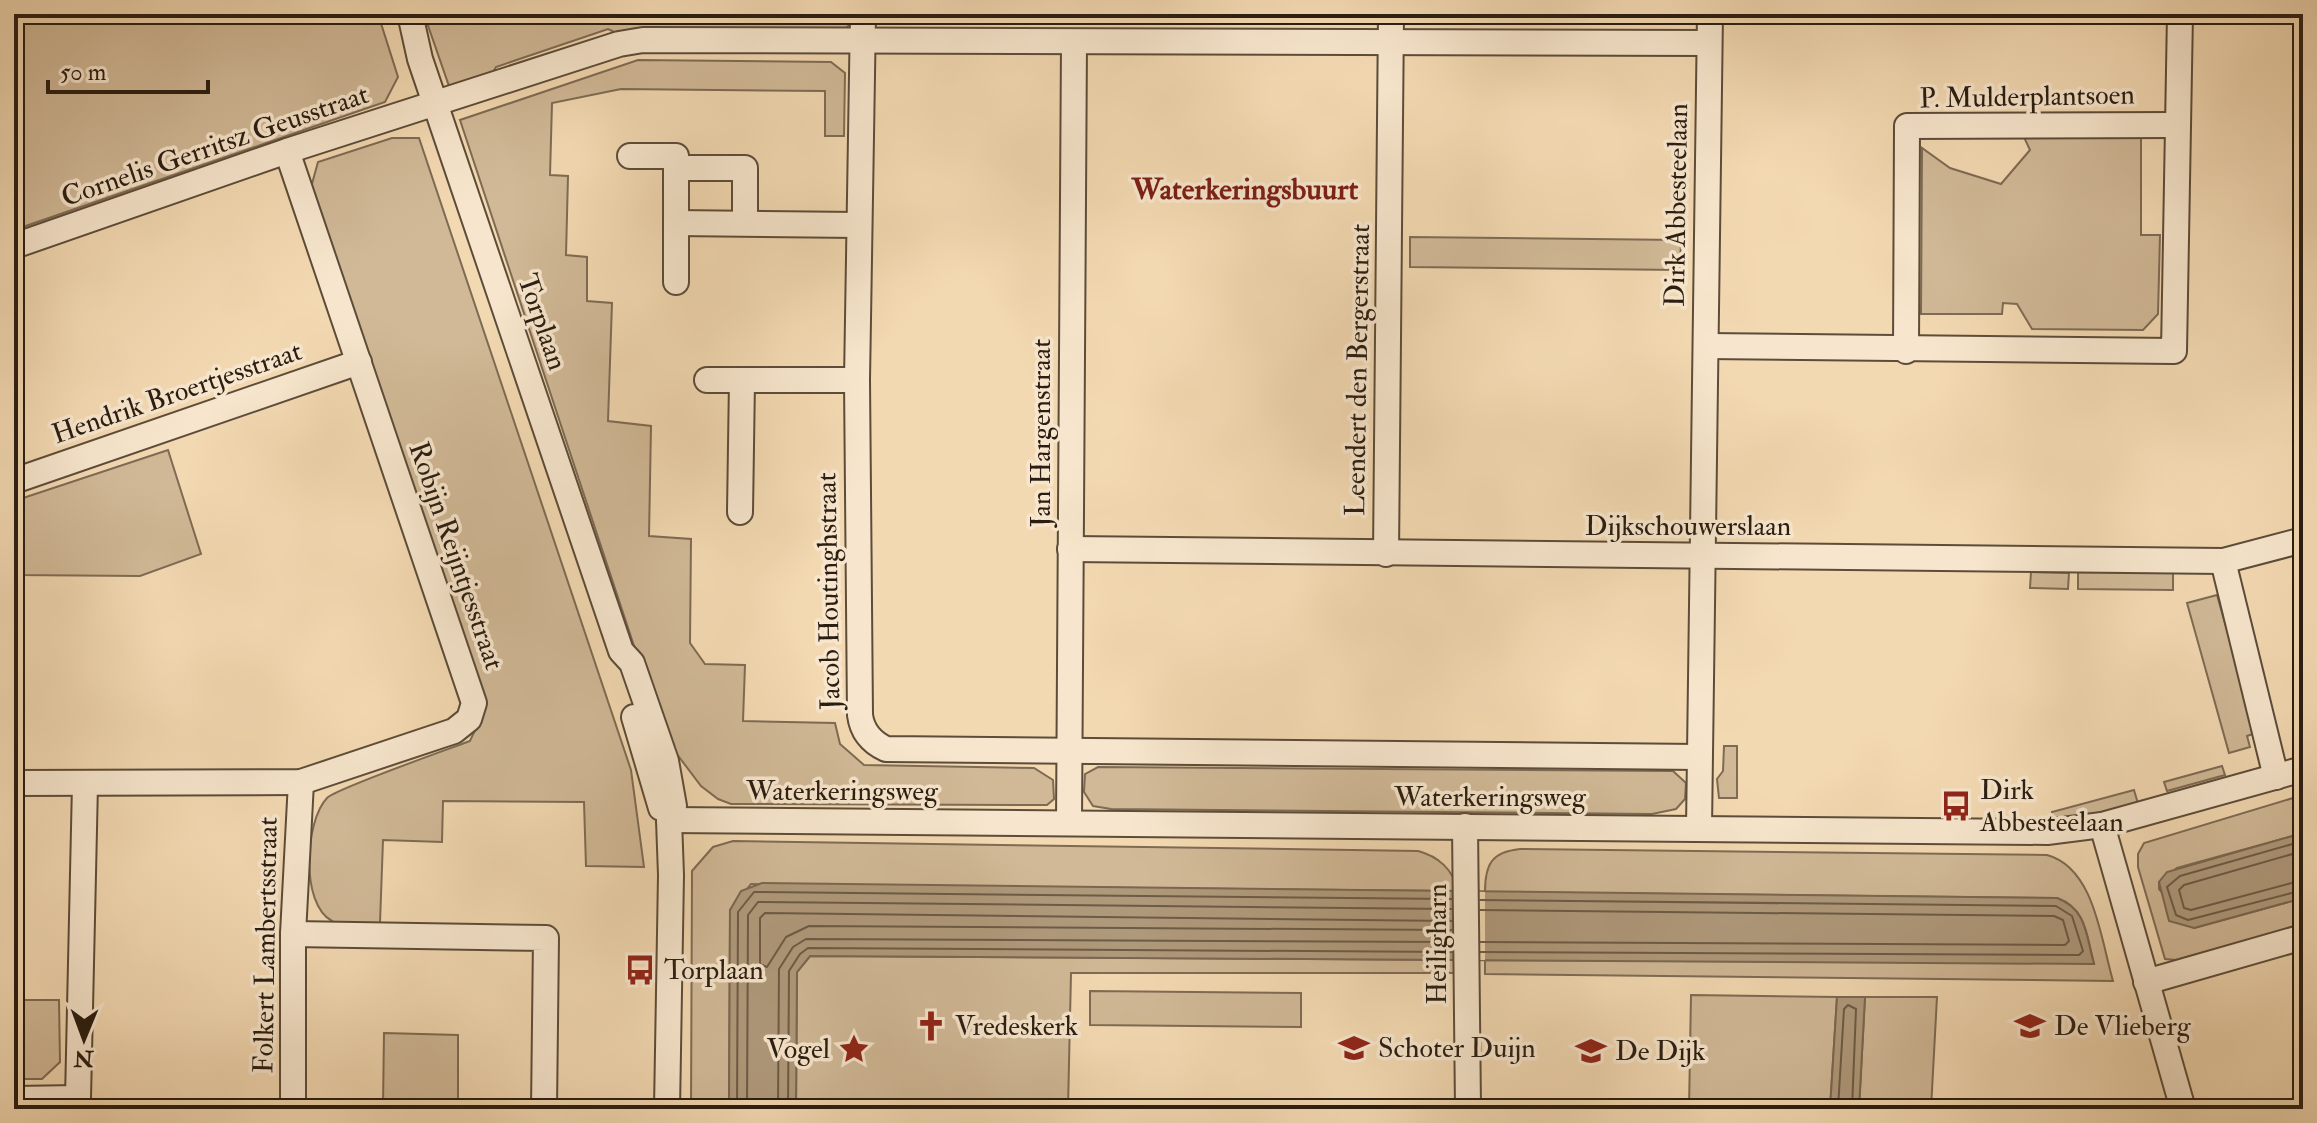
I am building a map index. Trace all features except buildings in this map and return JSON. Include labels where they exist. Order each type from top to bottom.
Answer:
[{"type":"street","name":"Torplaan","points":[[396,14],[420,59]]},
{"type":"street","name":"Torplaan","points":[[410,14],[420,59],[621,651],[620,664],[660,808],[669,820],[667,1109]]},
{"type":"street","name":"Jacob Houtinghstraat","points":[[863,14],[857,380],[860,715],[864,731],[886,749],[1070,752]]},
{"type":"street","name":"Leendert den Bergerstraat","points":[[1386,554],[1391,14]]},
{"type":"street","name":"Dirk Abbesteelaan","points":[[1699,828],[1710,14]]},
{"type":"street","points":[[1706,346],[1906,351],[2174,351],[2180,14]]},
{"type":"street","name":"Cornelis Gerritsz Geusstraat","points":[[14,246],[287,151],[631,42],[1709,43]]},
{"type":"street","name":"Jan Hargenstraat","points":[[1069,823],[1074,43]]},
{"type":"street","name":"P. Mulderplantsoen","points":[[1906,351],[1907,126],[2177,125]]},
{"type":"street","name":"Robijn Reijntjesstraat","points":[[14,783],[301,782],[454,731],[469,719],[474,703],[287,151]]},
{"type":"street","points":[[630,156],[676,156],[676,282]]},
{"type":"street","points":[[676,168],[745,168],[745,223]]},
{"type":"street","points":[[676,223],[858,225]]},
{"type":"street","name":"Hendrik Broertjesstraat","points":[[14,481],[359,362]]},
{"type":"street","points":[[707,380],[857,380]]},
{"type":"street","points":[[740,512],[742,380]]},
{"type":"street","name":"Dijkschouwerslaan","points":[[1070,549],[2223,561],[2303,540]]},
{"type":"street","points":[[2223,561],[2276,777]]},
{"type":"street","name":"Waterkeringsweg","points":[[1070,752],[1699,757]]},
{"type":"street","name":"Waterkeringsweg","points":[[669,820],[2047,832],[2102,825],[2303,769]]},
{"type":"street","name":"Folkert Lambertsstraat","points":[[293,1109],[293,934],[301,782]]},
{"type":"street","points":[[14,1099],[78,1098],[85,784]]},
{"type":"street","points":[[2102,825],[2183,1109]]},
{"type":"street","name":"Heiligharn","points":[[1465,826],[1468,1109]]},
{"type":"street","points":[[293,934],[546,938],[544,1109]]},
{"type":"street","points":[[2146,982],[2303,937]]},
{"type":"shaded area","points":[[14,14],[378,14],[398,77],[385,102],[14,230]]},
{"type":"shaded area","points":[[424,14],[860,14],[860,17],[839,33],[621,35],[608,29],[496,67],[489,79],[449,86]]},
{"type":"shaded area","points":[[638,60],[831,62],[845,73],[844,136],[825,136],[825,91],[621,89],[552,103],[550,175],[568,176],[566,255],[587,257],[587,301],[612,303],[608,421],[651,426],[649,536],[691,539],[690,643],[705,664],[745,665],[743,721],[835,723],[840,744],[864,765],[1034,768],[1053,780],[1054,799],[1047,805],[731,804],[718,799],[701,786],[676,753],[637,655],[460,120]]},
{"type":"shaded area","points":[[2023,135],[2141,136],[2141,235],[2160,235],[2158,314],[2143,330],[2032,329],[2017,304],[2003,303],[2002,314],[1921,314],[1922,148],[1950,168],[2001,184],[2030,150]]},
{"type":"shaded area","points":[[392,138],[419,138],[631,770],[644,867],[586,866],[584,802],[443,801],[442,842],[383,840],[380,923],[349,925],[332,921],[322,912],[315,898],[309,862],[310,843],[320,809],[327,798],[335,793],[470,741],[482,715],[310,191],[318,162]]},
{"type":"shaded area","points":[[1410,237],[1681,240],[1680,270],[1410,267]]},
{"type":"shaded area","points":[[168,450],[201,554],[140,576],[14,575],[14,501]]},
{"type":"shaded area","points":[[2031,572],[2069,573],[2068,589],[2030,588]]},
{"type":"shaded area","points":[[2078,572],[2173,573],[2173,590],[2078,589]]},
{"type":"shaded area","points":[[2217,595],[2256,733],[2247,736],[2250,747],[2229,753],[2187,603]]},
{"type":"shaded area","points":[[1724,746],[1737,746],[1737,798],[1719,798],[1717,779],[1723,771]]},
{"type":"shaded area","points":[[2222,766],[2225,775],[2167,791],[2164,782]]},
{"type":"shaded area","points":[[1098,767],[1673,771],[1686,783],[1685,799],[1676,809],[1652,814],[1111,809],[1093,806],[1084,792],[1085,774]]},
{"type":"shaded area","points":[[2134,790],[2139,807],[2091,817],[2052,817],[2052,812]]},
{"type":"shaded area","points":[[2303,795],[2303,833],[2177,868],[2159,882],[2159,889],[2194,928],[2303,898],[2303,925],[2176,960],[2165,959],[2138,867],[2138,854],[2144,843]]},
{"type":"shaded area","points":[[733,841],[1418,851],[1444,865],[1457,891],[751,884],[730,910],[729,1109],[691,1109],[692,871],[713,847]]},
{"type":"shaded area","points":[[1520,849],[2047,855],[2063,863],[2086,890],[2100,927],[2113,981],[1485,974],[1485,960],[2094,963],[2080,916],[2057,898],[1485,892],[1488,867],[1496,857]]},
{"type":"shaded area","points":[[810,956],[1457,960],[1458,973],[1071,973],[1068,1109],[1030,1109],[1030,1104],[843,1102],[843,1109],[796,1109],[797,972]]},
{"type":"shaded area","points":[[1090,991],[1301,993],[1301,1027],[1090,1025]]},
{"type":"shaded area","points":[[1691,995],[1837,997],[1830,1109],[1689,1109]]},
{"type":"shaded area","points":[[1865,997],[1937,997],[1931,1109],[1859,1109]]},
{"type":"shaded area","points":[[14,1000],[59,1000],[60,1062],[42,1079],[14,1079]]},
{"type":"shaded area","points":[[384,1033],[458,1035],[458,1109],[377,1109],[383,1106]]},
{"type":"water","points":[[2303,833],[2303,898],[2194,928],[2169,921],[2159,882],[2167,872]]},
{"type":"water","points":[[762,883],[2057,898],[2080,916],[2094,964],[810,956],[797,972],[796,1109],[729,1109],[730,910],[741,891]]},
{"type":"water","points":[[1837,997],[1865,997],[1859,1109],[1830,1109]]},
{"type":"pier","points":[[1457,891],[1485,892],[1485,960],[1457,960]]},
{"type":"place","name":"Dirk Abbesteelaan","points":[[1956,806]]},
{"type":"place","name":"Torplaan","points":[[640,970]]},
{"type":"place","name":"Vredeskerk","points":[[931,1026]]},
{"type":"place","name":"De Vlieberg","points":[[2030,1026]]},
{"type":"place","name":"Schoter Duijn","points":[[1354,1048]]},
{"type":"place","name":"Vogel","points":[[854,1049]]},
{"type":"place","name":"De Dijk","points":[[1591,1051]]},
{"type":"district","name":"Waterkeringsbuurt","points":[[1245,189]]}]
